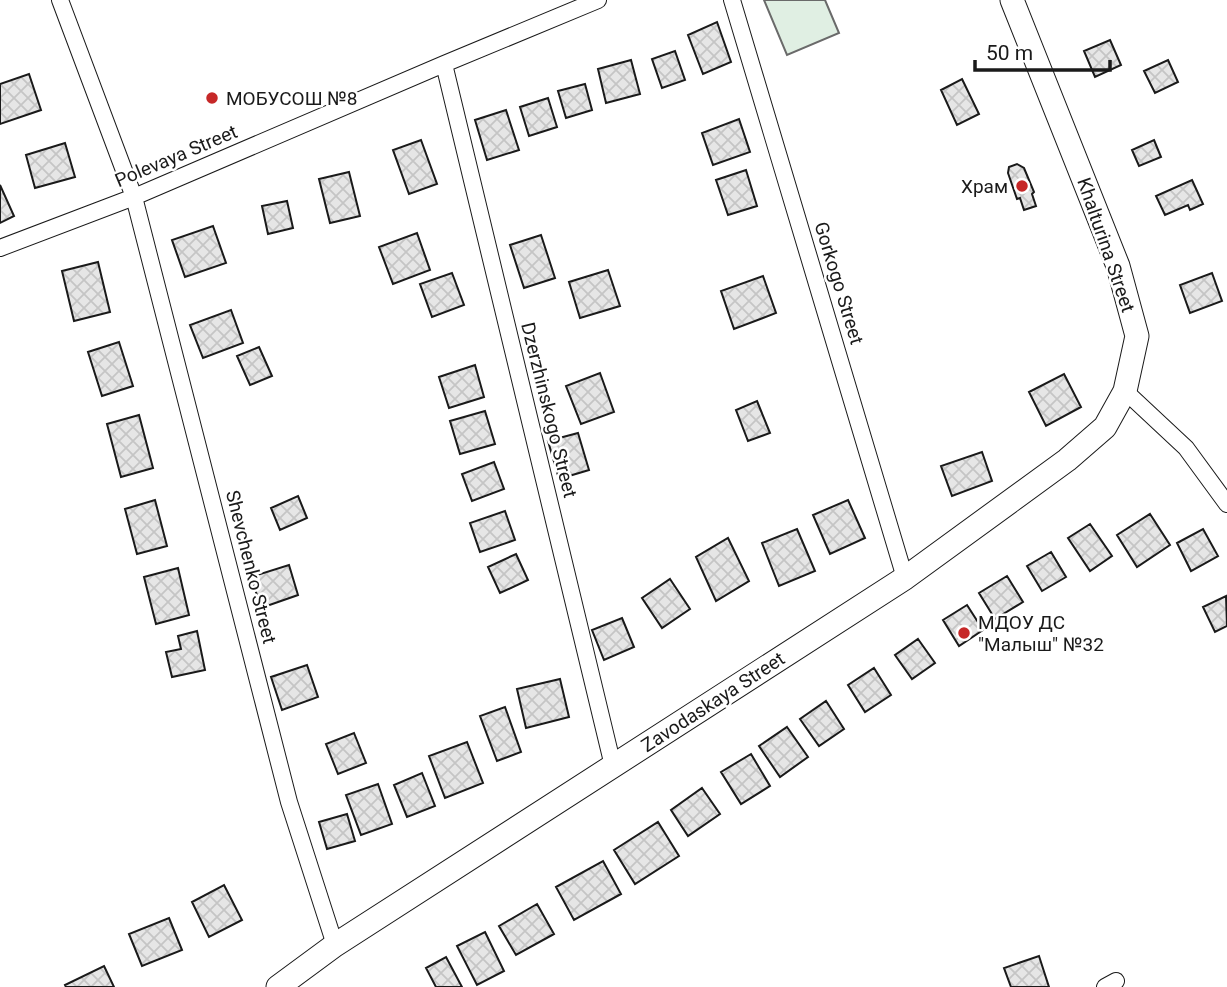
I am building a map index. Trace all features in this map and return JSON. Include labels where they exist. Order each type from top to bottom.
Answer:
[{"type":"main road","name":"Khalturina Street","points":[[1012,0],[1118,266],[1137,337],[1125,391]]},
{"type":"main road","name":"Zavodaskaya Street","points":[[278,987],[335,945],[905,578],[1067,460],[1105,427],[1125,391]]},
{"type":"street","name":"Shevchenko Street","points":[[60,0],[134,197],[289,802],[335,945]]},
{"type":"street","name":"Polevaya Street","points":[[0,248],[134,197],[598,0]]},
{"type":"street","name":"Gorkogo Street","points":[[732,0],[905,578]]},
{"type":"street","name":"Dzerzhinskogo Street","points":[[444,64],[613,766]]},
{"type":"street","points":[[1125,391],[1186,448],[1227,504]]},
{"type":"green space","points":[[764,0],[825,0],[839,33],[787,55]]},
{"type":"building","points":[[717,22],[731,62],[703,74],[688,35]]},
{"type":"building","points":[[1110,40],[1121,65],[1095,77],[1084,51]]},
{"type":"building","points":[[675,51],[685,80],[662,88],[652,59]]},
{"type":"building","points":[[631,60],[640,94],[606,103],[598,69]]},
{"type":"building","points":[[1168,60],[1178,82],[1155,93],[1144,71]]},
{"type":"building","points":[[29,74],[41,110],[0,124],[0,84]]},
{"type":"building","points":[[962,79],[979,114],[957,125],[941,90]]},
{"type":"building","points":[[585,84],[592,110],[566,118],[558,91]]},
{"type":"building","points":[[548,98],[557,127],[529,136],[520,107]]},
{"type":"building","points":[[506,110],[519,150],[487,160],[475,120]]},
{"type":"building","points":[[739,119],[750,152],[713,165],[702,133]]},
{"type":"building","points":[[421,140],[437,184],[409,194],[393,150]]},
{"type":"building","points":[[1154,140],[1161,157],[1139,166],[1132,150]]},
{"type":"building","points":[[65,143],[75,177],[35,188],[26,155]]},
{"type":"building","name":"Храм","points":[[1017,164],[1024,168],[1034,192],[1032,194],[1036,206],[1024,210],[1008,173],[1009,167]]},
{"type":"building","points":[[746,170],[757,206],[728,215],[716,180]]},
{"type":"building","points":[[349,172],[360,216],[330,223],[319,179]]},
{"type":"building","points":[[1192,180],[1203,204],[1190,210],[1188,205],[1165,215],[1156,196]]},
{"type":"building","points":[[0,185],[14,216],[0,223]]},
{"type":"building","points":[[287,201],[293,228],[268,234],[262,206]]},
{"type":"building","points":[[213,226],[226,263],[185,277],[172,240]]},
{"type":"building","points":[[417,233],[430,270],[393,284],[379,247]]},
{"type":"building","points":[[541,235],[555,278],[524,288],[510,245]]},
{"type":"building","points":[[98,262],[110,312],[74,321],[62,271]]},
{"type":"building","points":[[608,270],[620,306],[580,318],[569,282]]},
{"type":"building","points":[[452,273],[464,305],[432,317],[420,284]]},
{"type":"building","points":[[1212,273],[1222,301],[1190,313],[1180,285]]},
{"type":"building","points":[[763,276],[776,313],[734,329],[721,291]]},
{"type":"building","points":[[231,310],[243,343],[203,358],[190,325]]},
{"type":"building","points":[[119,342],[133,386],[102,396],[88,352]]},
{"type":"building","points":[[259,347],[272,376],[250,385],[237,356]]},
{"type":"building","points":[[475,365],[484,397],[449,408],[439,377]]},
{"type":"building","points":[[600,373],[614,412],[581,424],[566,386]]},
{"type":"building","points":[[1064,374],[1081,407],[1046,426],[1029,392]]},
{"type":"building","points":[[757,401],[770,433],[748,441],[736,410]]},
{"type":"building","points":[[485,411],[495,444],[460,454],[450,421]]},
{"type":"building","points":[[139,415],[153,468],[121,477],[107,424]]},
{"type":"building","points":[[578,433],[589,470],[559,479],[548,441]]},
{"type":"building","points":[[982,452],[992,481],[952,496],[941,466]]},
{"type":"building","points":[[494,462],[504,489],[472,501],[462,474]]},
{"type":"building","points":[[298,496],[307,518],[280,530],[271,508]]},
{"type":"building","points":[[155,500],[167,546],[137,554],[125,509]]},
{"type":"building","points":[[848,500],[865,538],[830,554],[813,515]]},
{"type":"building","points":[[505,511],[515,540],[480,552],[470,523]]},
{"type":"building","points":[[1150,514],[1170,545],[1137,567],[1117,535]]},
{"type":"building","points":[[1090,524],[1112,556],[1090,571],[1068,538]]},
{"type":"building","points":[[797,529],[815,571],[779,586],[762,543]]},
{"type":"building","points":[[1203,529],[1218,556],[1191,571],[1177,543]]},
{"type":"building","points":[[728,538],[749,581],[716,601],[696,557]]},
{"type":"building","points":[[1051,552],[1066,577],[1042,591],[1027,566]]},
{"type":"building","points":[[516,554],[528,580],[500,593],[488,567]]},
{"type":"building","points":[[289,565],[298,595],[261,608],[251,577]]},
{"type":"building","points":[[178,568],[189,615],[156,624],[144,577]]},
{"type":"building","points":[[1007,576],[1023,602],[995,619],[979,593]]},
{"type":"building","points":[[670,579],[690,609],[662,628],[642,598]]},
{"type":"building","points":[[1226,596],[1227,626],[1215,632],[1203,607]]},
{"type":"building","points":[[967,605],[983,630],[959,646],[943,620]]},
{"type":"building","points":[[622,618],[634,647],[604,660],[592,630]]},
{"type":"building","points":[[197,631],[205,670],[172,677],[166,652],[181,649],[178,636]]},
{"type":"building","points":[[918,639],[935,663],[912,679],[895,655]]},
{"type":"building","points":[[307,665],[318,697],[282,710],[271,677]]},
{"type":"building","points":[[874,668],[891,695],[865,712],[848,685]]},
{"type":"building","points":[[560,679],[569,717],[526,728],[517,689]]},
{"type":"building","points":[[826,701],[844,729],[819,746],[800,719]]},
{"type":"building","points":[[505,707],[521,752],[497,761],[480,716]]},
{"type":"building","points":[[787,727],[808,757],[780,777],[759,746]]},
{"type":"building","points":[[354,733],[366,763],[338,774],[326,744]]},
{"type":"building","points":[[467,742],[483,783],[445,798],[429,756]]},
{"type":"building","points":[[751,754],[770,786],[741,804],[721,772]]},
{"type":"building","points":[[422,773],[435,806],[407,817],[394,785]]},
{"type":"building","points":[[378,784],[392,824],[361,835],[346,795]]},
{"type":"building","points":[[702,788],[720,814],[688,836],[671,810]]},
{"type":"building","points":[[347,814],[355,841],[327,849],[319,822]]},
{"type":"building","points":[[658,822],[679,856],[635,884],[614,850]]},
{"type":"building","points":[[603,861],[621,894],[574,920],[556,887]]},
{"type":"building","points":[[224,885],[242,920],[209,937],[192,902]]},
{"type":"building","points":[[537,904],[554,934],[516,955],[499,926]]},
{"type":"building","points":[[169,918],[182,950],[142,966],[129,934]]},
{"type":"building","points":[[485,932],[504,971],[477,985],[457,946]]},
{"type":"building","points":[[1039,956],[1049,987],[1011,987],[1004,968]]},
{"type":"building","points":[[446,957],[462,987],[436,987],[426,968]]},
{"type":"building","points":[[104,966],[114,987],[66,987],[65,985]]},
{"type":"place","name":"МОБУСОШ №8","points":[[212,98]]},
{"type":"place","name":"Храм","points":[[1022,186]]},
{"type":"place","name":"МДОУ ДС \"Малыш\" №32","points":[[964,633]]}]
